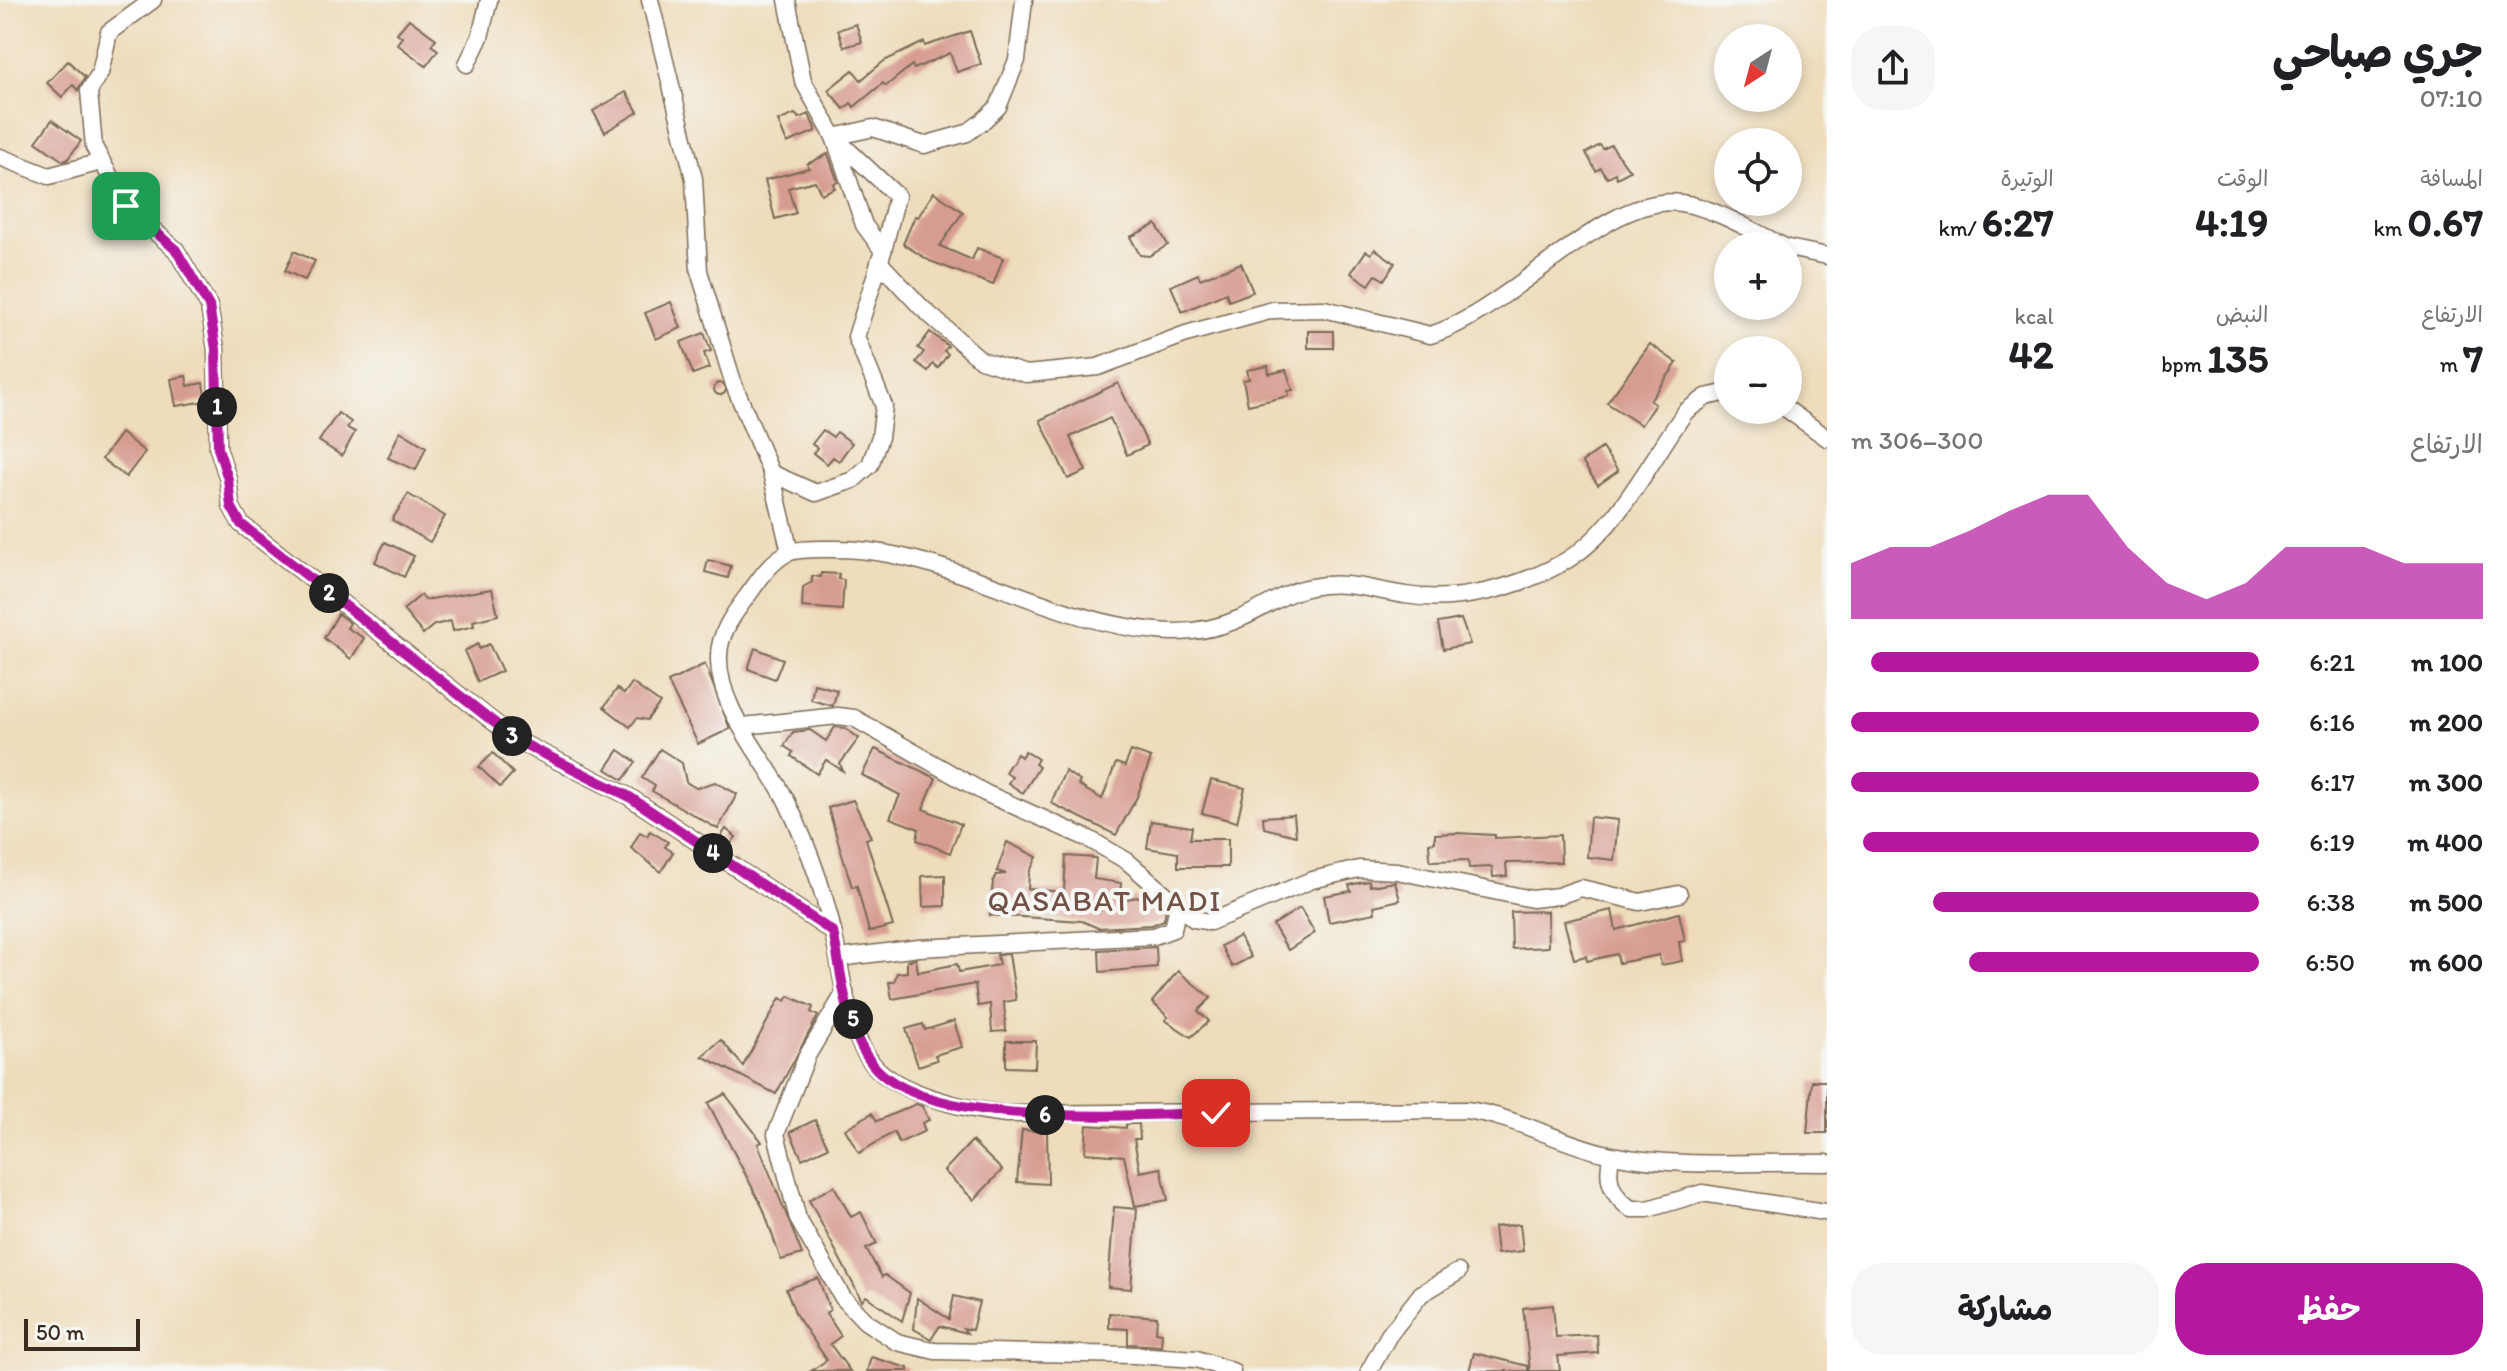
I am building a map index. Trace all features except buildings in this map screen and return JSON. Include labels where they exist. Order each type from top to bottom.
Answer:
[{"type":"street","points":[[153,0],[109,32],[100,73],[89,91],[94,147],[126,206],[176,250],[209,306],[216,349],[218,448],[228,479],[231,506],[241,524],[518,741],[628,796],[833,932]]},
{"type":"street","points":[[467,64],[480,37],[489,0]]},
{"type":"street","points":[[650,0],[694,179],[699,271],[734,385],[771,473],[790,552]]},
{"type":"street","points":[[787,0],[803,81],[834,137],[864,225],[881,256],[921,307],[981,360],[1026,374],[1052,374],[1119,362],[1186,334],[1273,310],[1324,309],[1430,335],[1518,287],[1618,216],[1659,202],[1684,203],[1753,232]]},
{"type":"street","points":[[834,137],[873,128],[924,145],[967,133],[998,107],[1017,60],[1024,0]]},
{"type":"street","points":[[771,473],[816,493],[853,480],[870,465],[880,437],[884,406],[856,337],[897,196],[834,137]]},
{"type":"street","points":[[0,157],[49,176],[101,162]]},
{"type":"street","points":[[1802,251],[1827,256]]},
{"type":"street","points":[[1714,395],[1686,411],[1607,526],[1582,551],[1525,580],[1455,596],[1406,596],[1351,583],[1323,585],[1288,594],[1242,618],[1205,630],[1153,631],[1082,617],[936,566],[847,549],[790,552],[775,562],[738,609],[718,653],[725,692],[795,820],[833,932],[845,992],[866,1054],[882,1074],[909,1088],[983,1112],[1089,1115],[1466,1110],[1522,1122],[1612,1155],[1684,1164],[1827,1163]]},
{"type":"street","points":[[1802,420],[1827,438]]},
{"type":"street","points":[[743,726],[838,716],[854,718],[985,793],[1089,839],[1127,861],[1194,919],[1221,920],[1312,880],[1359,869],[1397,871],[1532,899],[1558,896],[1581,888],[1640,902],[1679,894]]},
{"type":"street","points":[[839,958],[919,948],[1154,936],[1173,929],[1178,905]]},
{"type":"street","points":[[845,992],[807,1056],[776,1134],[798,1219],[831,1280],[865,1321],[897,1342],[935,1351],[1161,1356],[1197,1359],[1232,1371]]},
{"type":"street","points":[[1612,1155],[1609,1181],[1615,1196],[1631,1209],[1648,1209],[1702,1193],[1825,1212]]},
{"type":"street","points":[[1369,1371],[1389,1335],[1421,1294],[1458,1272]]},
{"type":"district","name":"QASABAT MADI","points":[[1105,901]]},
{"type":"route","points":[[126,206],[176,250],[209,306],[216,349],[218,448],[228,479],[231,506],[241,524],[428,674],[518,741],[628,796],[833,932],[841,978],[857,1033],[866,1054],[882,1074],[909,1088],[983,1112],[1049,1115],[1216,1113]]}]
